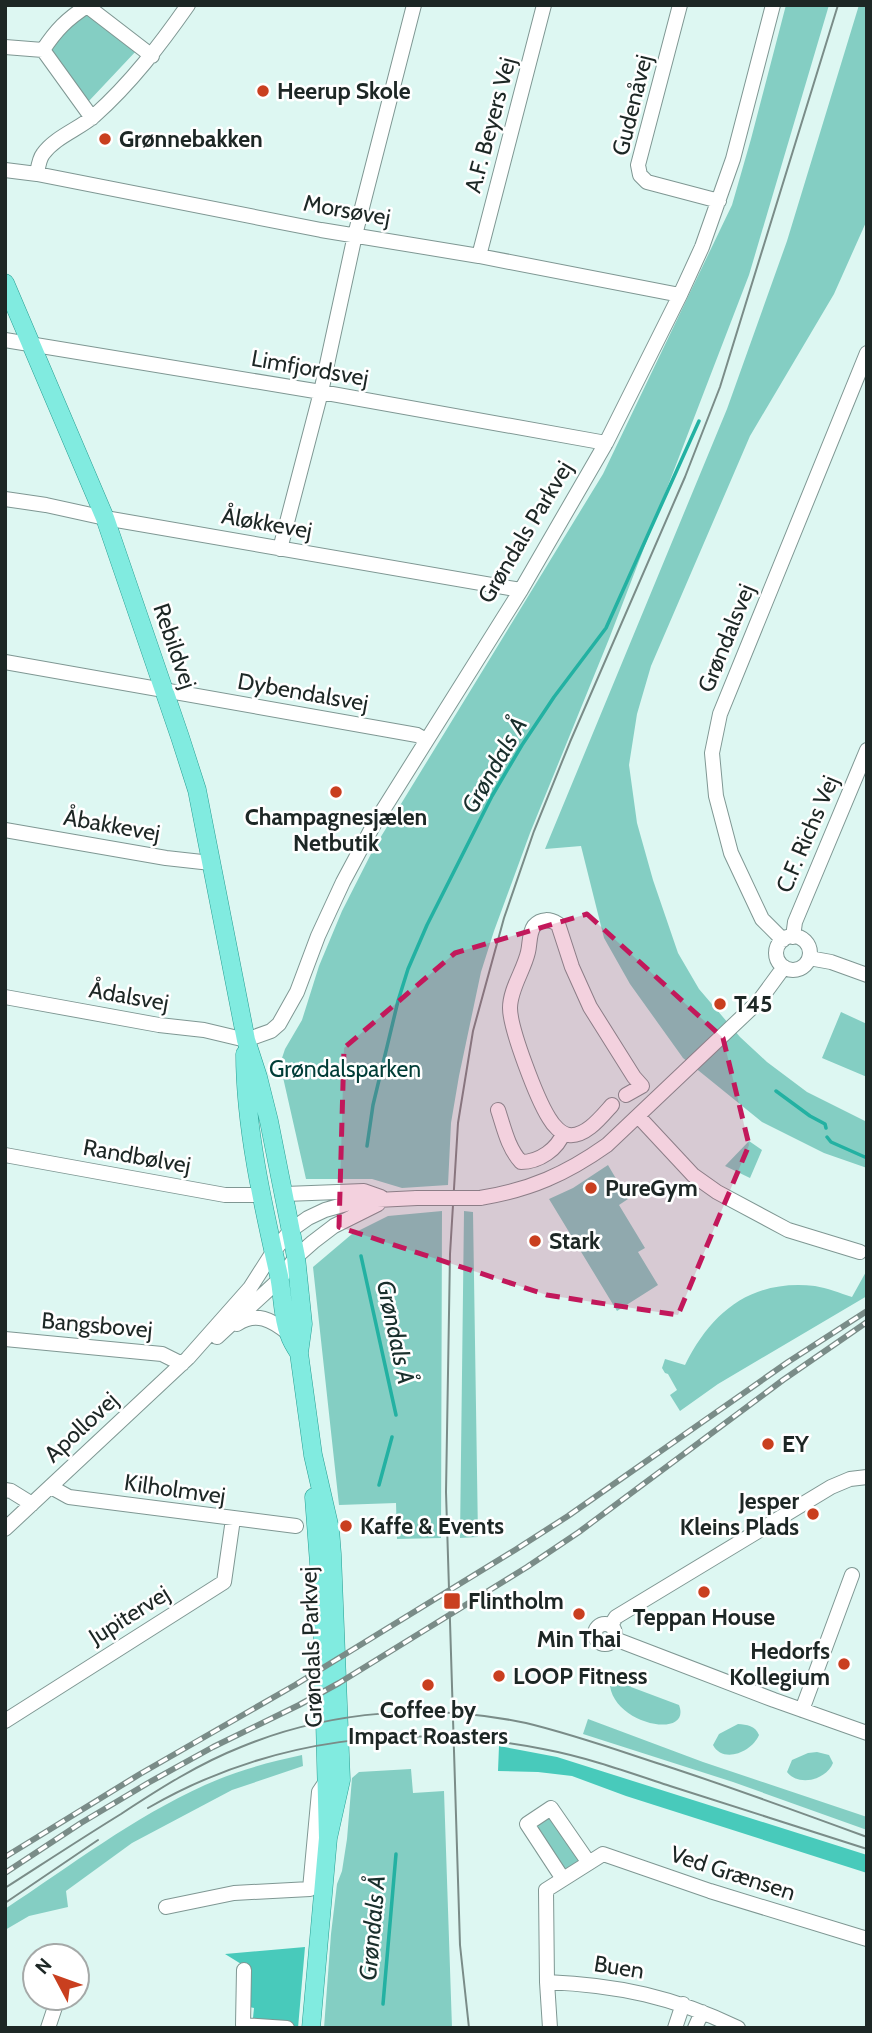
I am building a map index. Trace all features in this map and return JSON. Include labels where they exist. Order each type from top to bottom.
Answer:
[{"type":"main road","name":"Rebildvej","points":[[5,283],[105,518],[197,790],[246,1040]]},
{"type":"main road","name":"Grøndals Parkvej","points":[[246,1040],[258,1077],[285,1194],[296,1257],[303,1324],[299,1353],[313,1455],[315,1528],[327,1585],[341,1780],[328,1838]]},
{"type":"main road","name":"Grøndals Parkvej","points":[[246,1040],[245,1080],[262,1195],[288,1333],[299,1353]]},
{"type":"main road","points":[[262,1195],[285,1194]]},
{"type":"main road","name":"Grøndals Parkvej","points":[[311,2028],[328,1838],[327,1585]]},
{"type":"street","points":[[37,174],[41,155],[92,118],[121,90],[152,56],[188,5]]},
{"type":"street","points":[[281,549],[321,392],[355,235],[414,5]]},
{"type":"street","name":"A.F. Beyers Vej","points":[[479,256],[544,5]]},
{"type":"street","name":"Gudenåvej","points":[[680,5],[638,166],[640,175],[647,182],[719,201]]},
{"type":"street","name":"Grøndals Parkvej","points":[[246,1040],[271,1031],[285,1016],[343,882],[373,826],[521,590],[606,443],[680,295],[719,201],[735,152],[773,5]]},
{"type":"street","points":[[43,50],[68,18],[88,6],[152,56]]},
{"type":"street","points":[[5,47],[43,50],[92,118]]},
{"type":"street","name":"Morsøvej","points":[[5,170],[680,295]]},
{"type":"street","name":"Limfjordsvej","points":[[5,340],[321,392],[606,443]]},
{"type":"street","name":"Grøndalsvej","points":[[788,939],[762,919],[731,853],[716,796],[712,752],[720,714],[867,353]]},
{"type":"street","name":"Åløkkevej","points":[[5,499],[521,590]]},
{"type":"street","name":"Dybendalsvej","points":[[5,662],[417,735],[426,740]]},
{"type":"street","name":"C.F. Richs Vej","points":[[788,939],[867,750]]},
{"type":"street","name":"Åbakkevej","points":[[5,830],[166,858],[211,863]]},
{"type":"street","points":[[612,1105],[593,1125],[570,1136],[563,1133],[549,1118],[537,1093],[512,1028],[509,1003],[524,969],[532,930],[540,921],[550,920],[558,924],[572,967],[590,1007],[654,1101]]},
{"type":"street","points":[[799,938],[806,943],[810,951],[809,958],[799,969],[790,970],[784,967],[776,954],[779,945],[788,939],[799,938]]},
{"type":"street","points":[[809,958],[831,962],[867,975]]},
{"type":"street","points":[[291,1230],[326,1210],[357,1202],[502,1195],[564,1173],[607,1145],[694,1064],[759,1001],[784,967]]},
{"type":"street","name":"Ådalsvej","points":[[5,997],[159,1025],[204,1030],[246,1040]]},
{"type":"street","points":[[626,1095],[642,1086]]},
{"type":"street","points":[[498,1110],[514,1155],[521,1162],[531,1162],[552,1150],[563,1133]]},
{"type":"street","points":[[638,1116],[693,1175],[718,1192],[788,1230],[860,1252]]},
{"type":"street","name":"Randbølvej","points":[[5,1155],[225,1195],[262,1195]]},
{"type":"street","points":[[285,1194],[364,1191],[389,1200]]},
{"type":"street","points":[[279,1279],[296,1257],[334,1226],[360,1211],[389,1200]]},
{"type":"street","name":"Apollovej","points":[[5,1529],[185,1361],[250,1288],[291,1230]]},
{"type":"street","name":"Apollovej","points":[[185,1361],[221,1334],[279,1279]]},
{"type":"street","name":"Apollovej","points":[[221,1334],[246,1318],[264,1319],[288,1333]]},
{"type":"street","name":"Bangsbovej","points":[[5,1339],[162,1354],[185,1361]]},
{"type":"street","points":[[867,1477],[850,1479],[831,1487],[616,1617],[613,1632],[802,1710],[867,1733]]},
{"type":"street","name":"Kilholmvej","points":[[51,1487],[69,1497],[296,1526]]},
{"type":"street","points":[[8,1490],[32,1504]]},
{"type":"street","name":"Jupitervej","points":[[5,1721],[224,1582],[233,1519]]},
{"type":"street","points":[[802,1710],[852,1575]]},
{"type":"street","name":"Grøndals Parkvej","points":[[166,1908],[234,1893],[310,1889],[319,1792],[328,1779]]},
{"type":"street","points":[[563,1879],[527,1824],[551,1808],[589,1863]]},
{"type":"street","name":"Ved Grænsen","points":[[550,2028],[546,1890],[603,1853],[710,1891],[867,1939]]},
{"type":"street","points":[[244,1970],[243,2025],[287,2028]]},
{"type":"street","name":"Buen","points":[[547,1982],[617,1988],[683,2004],[738,2028]]},
{"type":"street","points":[[675,2028],[683,2004]]},
{"type":"street","points":[[695,2028],[702,2012]]},
{"type":"highlighted area","points":[[587,914],[723,1038],[749,1145],[678,1315],[547,1295],[339,1227],[344,1048],[455,953]]},
{"type":"green space","name":"Grøndalsparken","points":[[786,5],[829,5],[749,275],[494,931],[481,972],[459,1076],[451,1123],[448,1185],[402,1188],[372,1179],[306,1179],[280,1064],[285,1049],[302,1020],[319,966],[342,911],[374,848],[603,474],[732,205]]},
{"type":"green space","points":[[859,5],[867,5],[867,220],[834,294],[750,436],[651,666],[637,714],[629,765],[637,823],[653,880],[678,953],[699,989],[740,1037],[767,1062],[807,1092],[867,1122],[867,1168],[824,1153],[762,1122],[683,1058],[630,984],[604,938],[581,846],[545,849],[727,409],[787,241]]},
{"type":"green space","points":[[87,8],[137,50],[88,102],[45,50]]},
{"type":"green space","points":[[841,1012],[867,1024],[867,1077],[822,1058]]},
{"type":"green space","points":[[749,1141],[762,1150],[750,1178],[725,1166]]},
{"type":"green space","points":[[608,1165],[628,1199],[619,1205],[645,1248],[638,1252],[658,1285],[617,1311],[549,1199],[573,1188]]},
{"type":"green space","points":[[442,1211],[441,1538],[397,1539],[396,1503],[339,1505],[313,1267],[352,1234],[388,1216]]},
{"type":"green space","points":[[464,1211],[473,1212],[478,1537],[460,1538]]},
{"type":"green space","points":[[867,1270],[867,1296],[718,1384],[680,1411],[670,1395],[677,1390],[662,1368],[665,1359],[685,1365],[721,1314],[753,1294],[792,1285],[820,1287],[852,1297]]},
{"type":"green space","points":[[610,1676],[679,1705],[680,1716],[673,1723],[661,1724],[632,1716],[620,1706],[612,1692]]},
{"type":"green space","points":[[588,1719],[703,1762],[867,1817],[867,1830],[733,1782],[583,1734]]},
{"type":"green space","points":[[738,1724],[755,1729],[759,1735],[755,1741],[737,1754],[723,1754],[718,1751],[713,1745],[719,1734]]},
{"type":"green space","points":[[499,1746],[557,1757],[867,1855],[867,1873],[626,1796],[572,1776],[498,1771]]},
{"type":"green space","points":[[817,1752],[829,1755],[833,1763],[825,1774],[805,1780],[792,1777],[787,1772],[792,1760]]},
{"type":"green space","points":[[302,1755],[303,1766],[232,1790],[132,1843],[66,1891],[68,1907],[29,1916],[5,1930],[5,1909],[153,1812],[229,1775]]},
{"type":"green space","points":[[411,1769],[413,1793],[444,1791],[452,2028],[324,2028],[331,1934],[337,1884],[347,1839],[352,1778],[359,1772]]},
{"type":"green space","points":[[550,1815],[579,1860],[568,1869],[563,1867],[535,1828],[537,1823]]},
{"type":"green space","points":[[305,1947],[298,2028],[252,2028],[254,2008],[245,2006],[246,1967],[225,1954]]},
{"type":"waterway","name":"Grøndals Å","points":[[367,1146],[373,1105],[398,1001],[427,925],[492,796],[522,745],[606,628],[699,421]]},
{"type":"waterway","points":[[776,1091],[825,1124],[826,1128]]},
{"type":"waterway","points":[[827,1137],[831,1142],[867,1158]]},
{"type":"waterway","name":"Grøndals Å","points":[[361,1256],[396,1415]]},
{"type":"waterway","name":"Grøndals Å","points":[[379,1485],[392,1437]]},
{"type":"waterway","name":"Grøndals Å","points":[[383,2004],[396,1854]]},
{"type":"tram line","points":[[469,2028],[460,1945],[446,1492],[450,1254],[458,1123],[473,1031],[504,918],[534,831],[685,477],[720,387],[838,5]]},
{"type":"tram line","points":[[5,1888],[164,1786],[225,1754],[310,1725],[382,1714],[454,1713],[543,1727],[714,1782],[867,1837]]},
{"type":"tram line","points":[[148,1808],[194,1784],[242,1765],[290,1751],[390,1737],[440,1737],[492,1741],[575,1756],[867,1849]]},
{"type":"tram line","points":[[5,1903],[98,1840]]},
{"type":"railway","points":[[5,1857],[140,1774],[295,1685],[515,1550],[788,1362],[867,1311]]},
{"type":"railway","points":[[5,1873],[148,1783],[339,1683],[527,1567],[867,1322]]},
{"type":"place","name":"Heerup Skole","points":[[263,91]]},
{"type":"place","name":"Grønnebakken","points":[[105,139]]},
{"type":"place","name":"Champagnesjælen Netbutik","points":[[336,792]]},
{"type":"place","name":"T45","points":[[720,1004]]},
{"type":"place","name":"PureGym","points":[[591,1188]]},
{"type":"place","name":"Stark","points":[[535,1241]]},
{"type":"place","name":"EY","points":[[768,1444]]},
{"type":"place","name":"Jesper Kleins Plads","points":[[813,1514]]},
{"type":"place","name":"Kaffe & Events","points":[[346,1526]]},
{"type":"place","name":"Teppan House","points":[[704,1592]]},
{"type":"place","name":"Flintholm","points":[[452,1601]]},
{"type":"place","name":"Min Thai","points":[[579,1614]]},
{"type":"place","name":"Hedorfs Kollegium","points":[[844,1664]]},
{"type":"place","name":"LOOP Fitness","points":[[499,1676]]},
{"type":"place","name":"Coffee by Impact Roasters","points":[[428,1685]]}]
